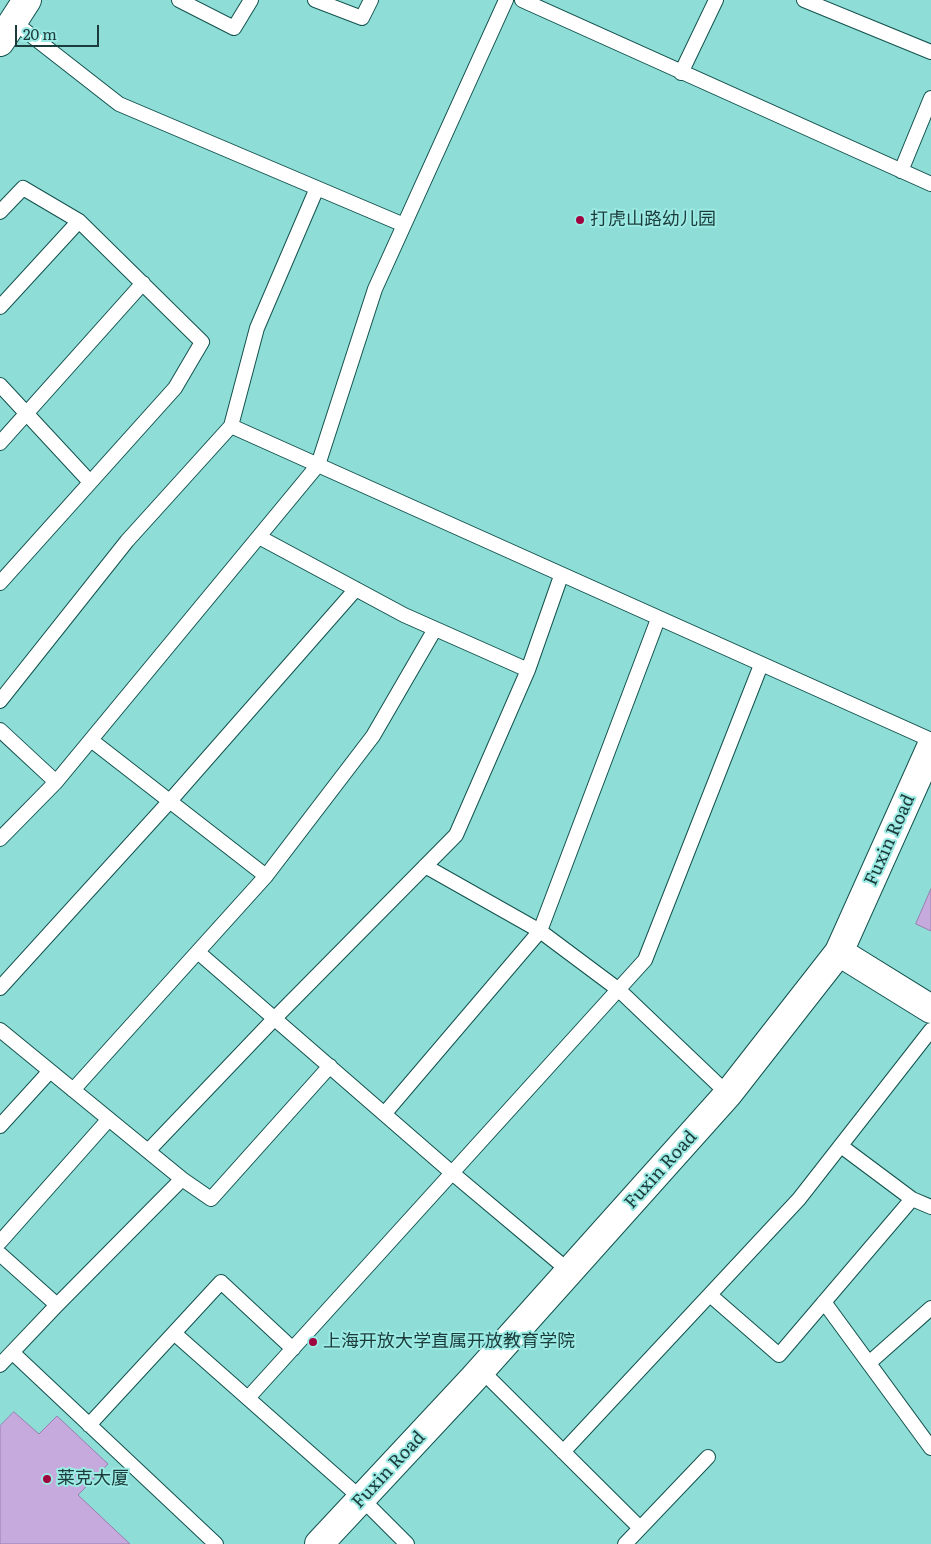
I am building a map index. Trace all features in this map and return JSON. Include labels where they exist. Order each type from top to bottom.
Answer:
[{"type":"street","name":"Fuxin Road","points":[[319,1544],[363,1500],[728,1094],[839,952],[931,747]]},
{"type":"street","points":[[839,952],[931,1009]]},
{"type":"lane","points":[[179,0],[234,28],[251,0]]},
{"type":"lane","points":[[315,0],[362,18],[371,0]]},
{"type":"lane","points":[[0,839],[56,782],[318,465],[375,289],[506,0]]},
{"type":"lane","points":[[522,0],[931,184]]},
{"type":"lane","points":[[681,73],[716,0]]},
{"type":"lane","points":[[804,0],[931,52]]},
{"type":"lane","points":[[14,21],[119,104],[404,225]]},
{"type":"lane","points":[[901,171],[931,98]]},
{"type":"lane","points":[[0,212],[22,188],[78,221],[202,342],[175,388],[0,581]]},
{"type":"lane","points":[[0,701],[126,541],[231,426],[257,328],[317,188]]},
{"type":"lane","points":[[0,307],[78,221]]},
{"type":"lane","points":[[0,443],[143,283]]},
{"type":"lane","points":[[0,385],[90,482]]},
{"type":"lane","points":[[231,426],[561,576],[931,740]]},
{"type":"lane","points":[[259,537],[434,628],[528,670]]},
{"type":"lane","points":[[148,1151],[275,1018],[456,835],[528,670],[561,576]]},
{"type":"lane","points":[[0,988],[169,802],[356,589]]},
{"type":"lane","points":[[385,1113],[540,931],[658,619]]},
{"type":"lane","points":[[73,1090],[199,953],[266,876],[373,736],[434,628]]},
{"type":"lane","points":[[248,1398],[645,960],[761,665]]},
{"type":"lane","points":[[0,730],[56,782]]},
{"type":"lane","points":[[91,740],[266,876]]},
{"type":"lane","points":[[425,866],[540,931],[619,990],[728,1094]]},
{"type":"lane","points":[[199,953],[451,1172],[570,1271]]},
{"type":"lane","points":[[0,1030],[182,1179],[211,1199],[330,1066]]},
{"type":"lane","points":[[563,1452],[799,1199],[931,1030]]},
{"type":"lane","points":[[0,1126],[50,1071]]},
{"type":"lane","points":[[0,1242],[109,1119]]},
{"type":"lane","points":[[841,1146],[912,1199],[931,1207]]},
{"type":"lane","points":[[0,1365],[182,1179]]},
{"type":"lane","points":[[710,1295],[779,1355],[912,1199]]},
{"type":"lane","points":[[0,1254],[57,1305]]},
{"type":"lane","points":[[89,1425],[221,1282],[293,1349]]},
{"type":"lane","points":[[824,1302],[931,1448]]},
{"type":"lane","points":[[869,1363],[931,1308]]},
{"type":"lane","points":[[174,1333],[363,1500],[407,1544]]},
{"type":"lane","points":[[13,1353],[216,1544]]},
{"type":"lane","points":[[481,1370],[640,1528]]},
{"type":"lane","points":[[625,1544],[708,1457]]},
{"type":"building","points":[[931,889],[931,931],[916,924]]},
{"type":"building","name":"莱克大厦","points":[[14,1412],[39,1434],[57,1416],[108,1464],[78,1495],[130,1544],[0,1544],[0,1426]]},
{"type":"place","name":"打虎山路幼儿园","points":[[580,220]]},
{"type":"place","name":"上海开放大学直属开放教育学院","points":[[313,1342]]},
{"type":"place","name":"莱克大厦","points":[[47,1479]]}]
